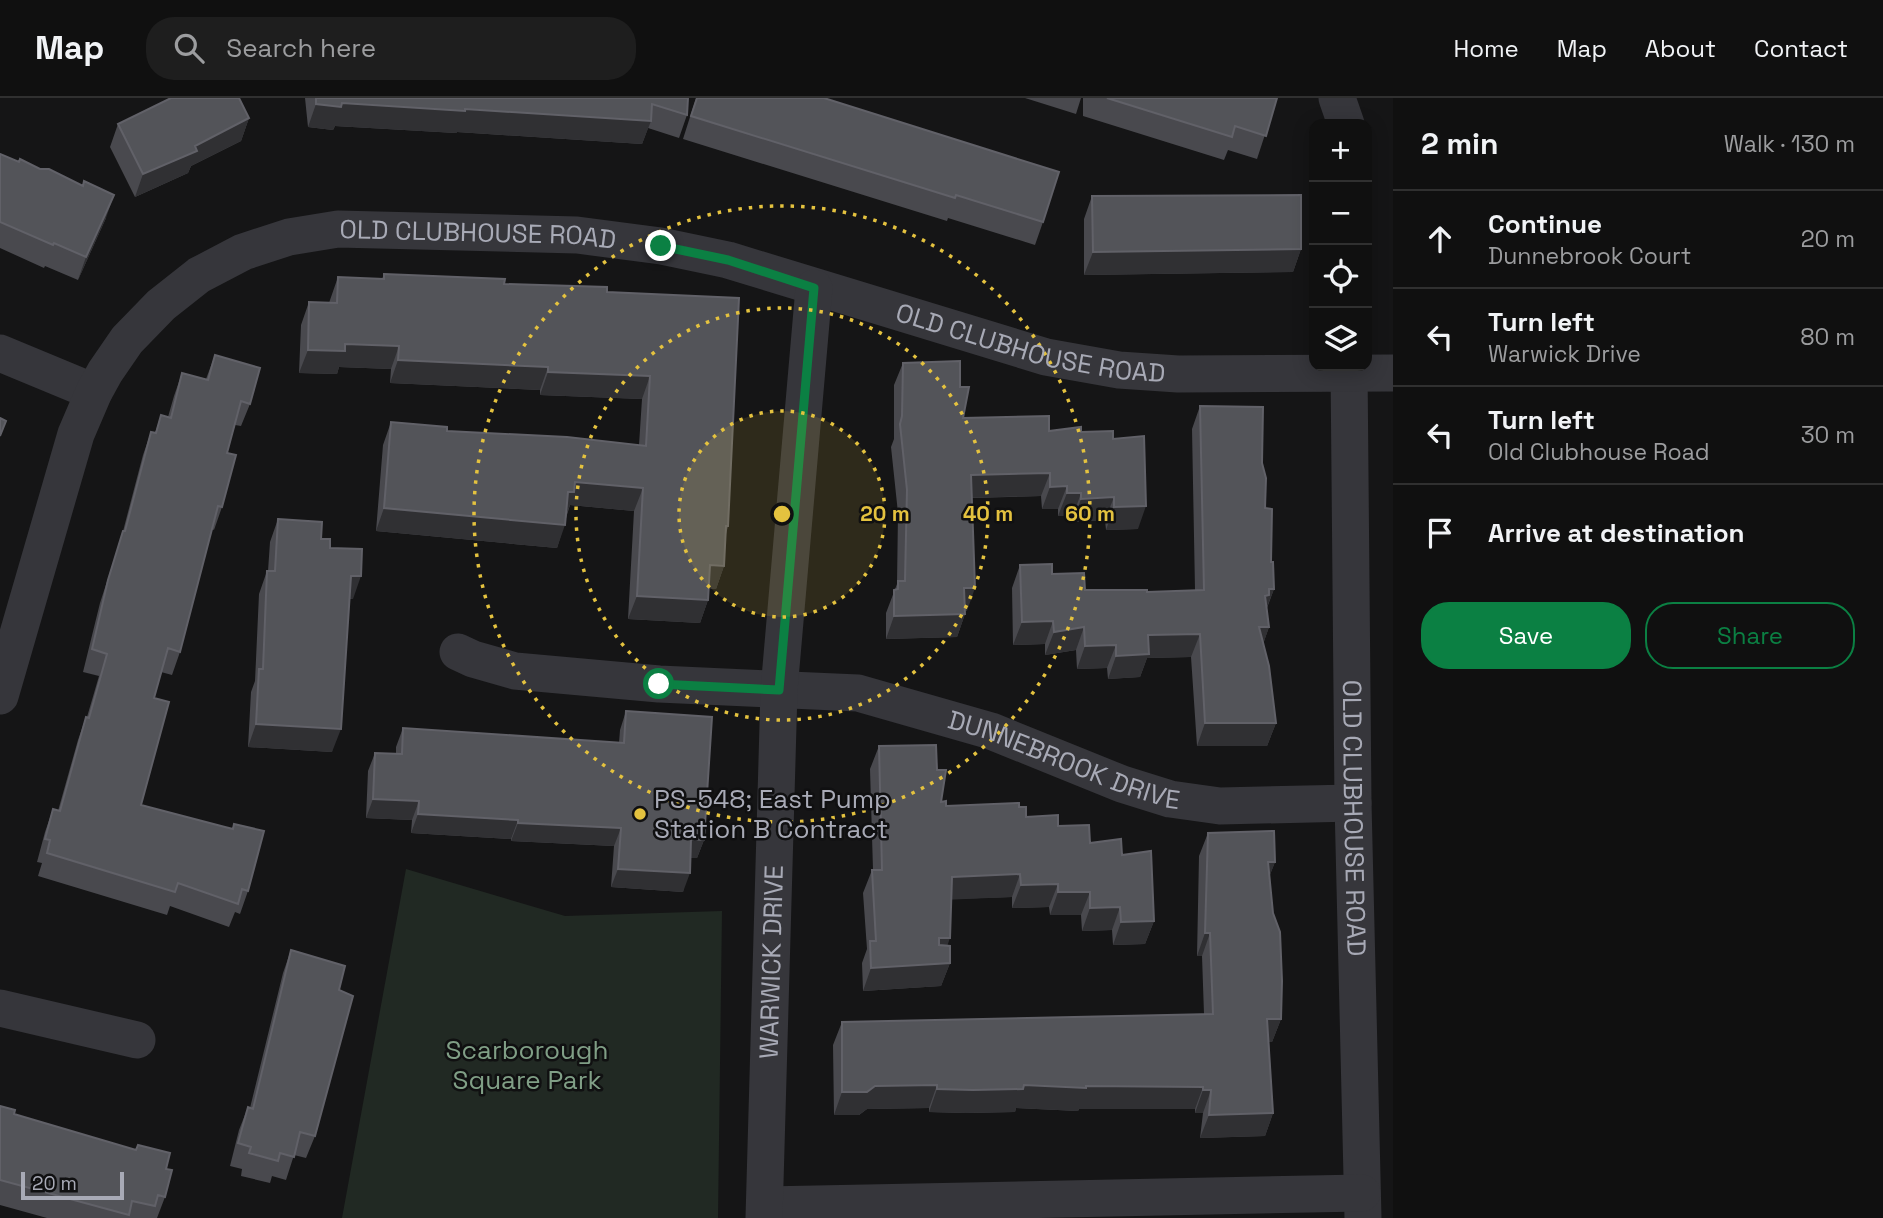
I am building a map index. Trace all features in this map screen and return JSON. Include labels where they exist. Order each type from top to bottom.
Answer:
[{"type":"street","points":[[1337,98],[1344,119]]},
{"type":"street","name":"OLD CLUBHOUSE ROAD","points":[[0,696],[76,434],[94,392],[127,340],[160,304],[200,275],[254,248],[289,237],[338,229],[577,234],[661,246],[728,260],[1046,357],[1119,370],[1178,374],[1309,371]]},
{"type":"street","name":"WARWICK DRIVE","points":[[764,1211],[779,690],[814,288]]},
{"type":"street","points":[[0,353],[94,392]]},
{"type":"street","name":"OLD CLUBHOUSE ROAD","points":[[1349,371],[1353,803],[1362,1205]]},
{"type":"street","name":"OLD CLUBHOUSE ROAD","points":[[1364,371],[1393,373]]},
{"type":"street","name":"DUNNEBROOK DRIVE","points":[[458,652],[514,671],[659,684],[859,693],[991,731],[1170,799],[1220,806],[1353,803]]},
{"type":"street","points":[[0,1008],[137,1040]]},
{"type":"street","points":[[764,1211],[1362,1205]]},
{"type":"green space","name":"Scarborough Square Park","points":[[406,869],[565,916],[722,911],[718,1218],[342,1218]]},
{"type":"building","points":[[171,98],[239,98],[249,118],[195,146],[197,151],[143,174],[118,124]]},
{"type":"building","points":[[316,98],[688,98],[687,115],[652,104],[651,121],[342,103],[341,107],[316,104]]},
{"type":"building","points":[[697,98],[824,98],[1059,172],[1043,222],[956,195],[955,198],[691,116]]},
{"type":"building","points":[[1107,98],[1277,98],[1266,136],[1235,126],[1232,137]]},
{"type":"building","points":[[0,154],[19,162],[20,159],[40,169],[49,169],[83,186],[84,181],[114,195],[86,257],[0,222]]},
{"type":"building","points":[[1301,195],[1301,249],[1093,252],[1092,196]]},
{"type":"building","points":[[384,274],[505,279],[504,284],[607,287],[607,292],[739,298],[724,566],[710,565],[708,600],[637,596],[643,488],[575,482],[574,492],[568,492],[565,525],[384,508],[391,422],[447,427],[447,431],[567,437],[646,446],[650,376],[548,372],[548,367],[398,360],[399,346],[345,344],[345,351],[308,350],[309,302],[337,303],[338,277],[384,279]]},
{"type":"building","points":[[215,355],[260,368],[250,404],[241,401],[227,453],[236,455],[222,507],[218,506],[180,652],[168,648],[154,698],[169,702],[141,805],[233,829],[234,824],[264,831],[248,891],[242,889],[238,904],[178,883],[175,892],[47,853],[50,840],[45,839],[53,809],[60,811],[107,654],[92,649],[108,580],[125,531],[151,432],[156,433],[161,415],[171,418],[182,373],[208,380]]},
{"type":"building","points":[[960,361],[960,387],[969,387],[963,418],[1049,416],[1049,431],[1081,427],[1081,432],[1113,431],[1113,439],[1144,436],[1146,506],[1114,507],[1114,497],[1081,499],[1081,493],[1067,493],[1067,486],[1050,487],[1050,473],[971,475],[975,588],[964,588],[965,614],[894,616],[894,590],[898,589],[898,581],[905,581],[907,490],[900,424],[903,363]]},
{"type":"building","points":[[1200,406],[1263,407],[1262,463],[1266,478],[1265,508],[1272,509],[1271,562],[1274,589],[1269,589],[1269,595],[1265,596],[1269,627],[1259,627],[1269,666],[1276,723],[1205,723],[1200,634],[1148,635],[1149,654],[1116,656],[1116,645],[1085,646],[1084,627],[1054,632],[1053,621],[1022,622],[1020,565],[1052,564],[1052,574],[1084,573],[1085,590],[1204,590]]},
{"type":"building","points":[[0,418],[6,421],[0,436]]},
{"type":"building","points":[[278,519],[322,522],[321,539],[330,539],[330,548],[362,549],[361,576],[351,576],[341,729],[256,724],[259,669],[263,669],[267,571],[275,571]]},
{"type":"building","points":[[626,711],[712,717],[704,840],[691,839],[690,873],[618,869],[621,828],[418,814],[419,801],[373,799],[375,753],[402,754],[403,728],[624,743]]},
{"type":"building","points":[[936,745],[937,770],[946,770],[941,802],[946,801],[946,806],[1019,803],[1019,807],[1026,807],[1026,817],[1058,815],[1058,826],[1089,825],[1090,843],[1121,839],[1122,855],[1151,851],[1154,921],[1121,922],[1120,907],[1090,908],[1090,892],[1058,892],[1058,884],[1021,885],[1020,874],[952,877],[950,938],[939,938],[939,945],[950,946],[950,963],[871,968],[870,941],[876,941],[872,870],[882,870],[879,746]]},
{"type":"building","points":[[1274,831],[1275,862],[1268,862],[1273,913],[1280,932],[1282,981],[1281,1019],[1267,1019],[1273,1113],[1209,1115],[1211,1090],[1203,1090],[1203,1087],[1086,1088],[1024,1085],[1023,1089],[973,1090],[937,1089],[937,1085],[875,1086],[867,1092],[842,1092],[842,1022],[1213,1014],[1210,933],[1205,933],[1208,833]]},
{"type":"building","points":[[291,950],[345,966],[339,990],[353,996],[315,1136],[300,1132],[294,1157],[280,1153],[278,1161],[249,1153],[251,1147],[238,1143],[248,1107],[253,1109]]},
{"type":"building","points":[[0,1106],[15,1110],[14,1114],[136,1150],[138,1145],[170,1153],[166,1169],[172,1170],[165,1197],[158,1195],[155,1206],[132,1201],[129,1215],[0,1180]]},
{"type":"place","name":"PS-548; East Pump Station B Contract","points":[[640,814]]},
{"type":"route","points":[[659,684],[779,690],[814,288],[728,260],[661,246]]}]
